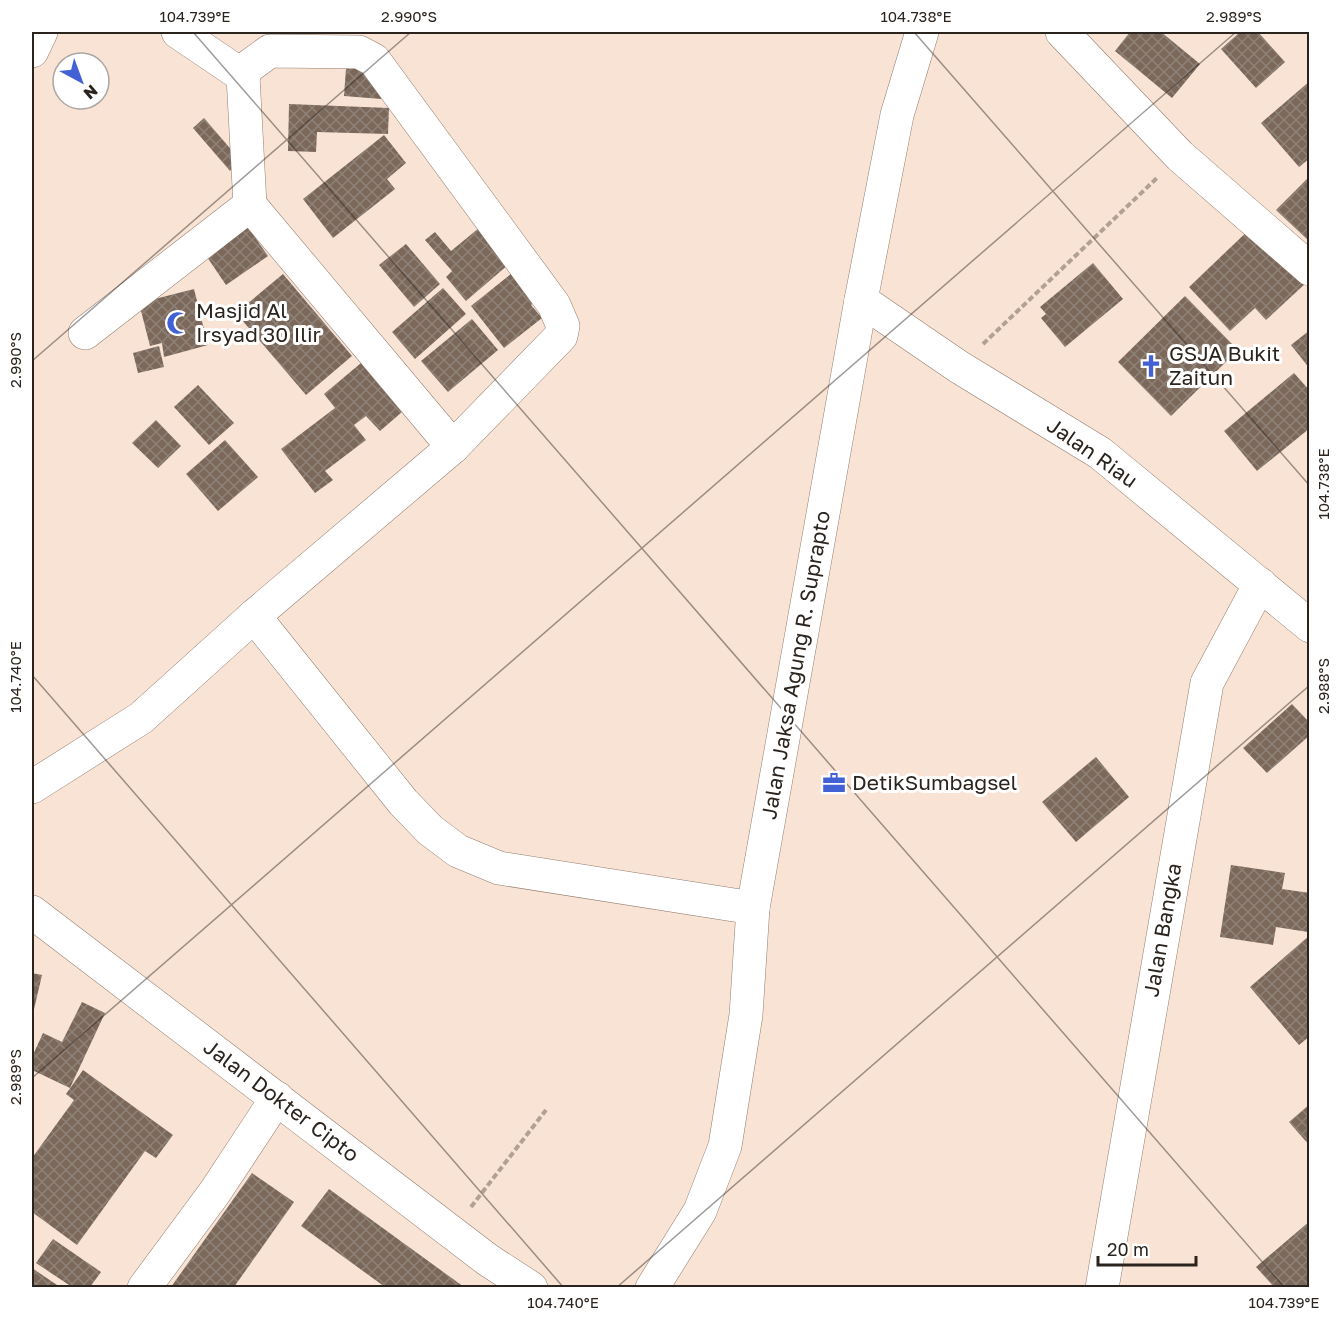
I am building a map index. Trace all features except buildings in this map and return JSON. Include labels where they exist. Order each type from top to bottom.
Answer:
[{"type":"street","points":[[32,51],[41,32]]},
{"type":"street","points":[[178,32],[243,76]]},
{"type":"street","name":"Jalan Jaksa Agung R. Suprapto","points":[[657,1285],[700,1211],[725,1146],[746,1015],[753,908],[861,300],[897,115],[922,32]]},
{"type":"street","points":[[1062,32],[1180,156],[1310,269]]},
{"type":"street","points":[[32,787],[141,718],[254,616],[453,447],[554,346],[563,326],[560,315],[374,60],[359,52],[270,41],[243,76],[250,205],[453,447]]},
{"type":"street","points":[[85,333],[250,205]]},
{"type":"street","name":"Jalan Riau","points":[[861,300],[959,367],[1100,453],[1310,626]]},
{"type":"street","name":"Jalan Bangka","points":[[1102,1287],[1207,683],[1260,584]]},
{"type":"street","points":[[254,616],[403,802],[430,830],[458,851],[499,868],[753,908]]},
{"type":"street","name":"Jalan Dokter Cipto","points":[[32,912],[452,1232],[531,1287]]},
{"type":"street","points":[[144,1287],[215,1192],[277,1098]]},
{"type":"path","points":[[959,367],[1180,156]]},
{"type":"path","points":[[452,1232],[546,1110]]},
{"type":"place","name":"Masjid Al Irsyad 30 Ilir","points":[[178,323]]},
{"type":"place","name":"GSJA Bukit Zaitun","points":[[1151,366]]},
{"type":"place","name":"DetikSumbagsel","points":[[834,783]]}]
